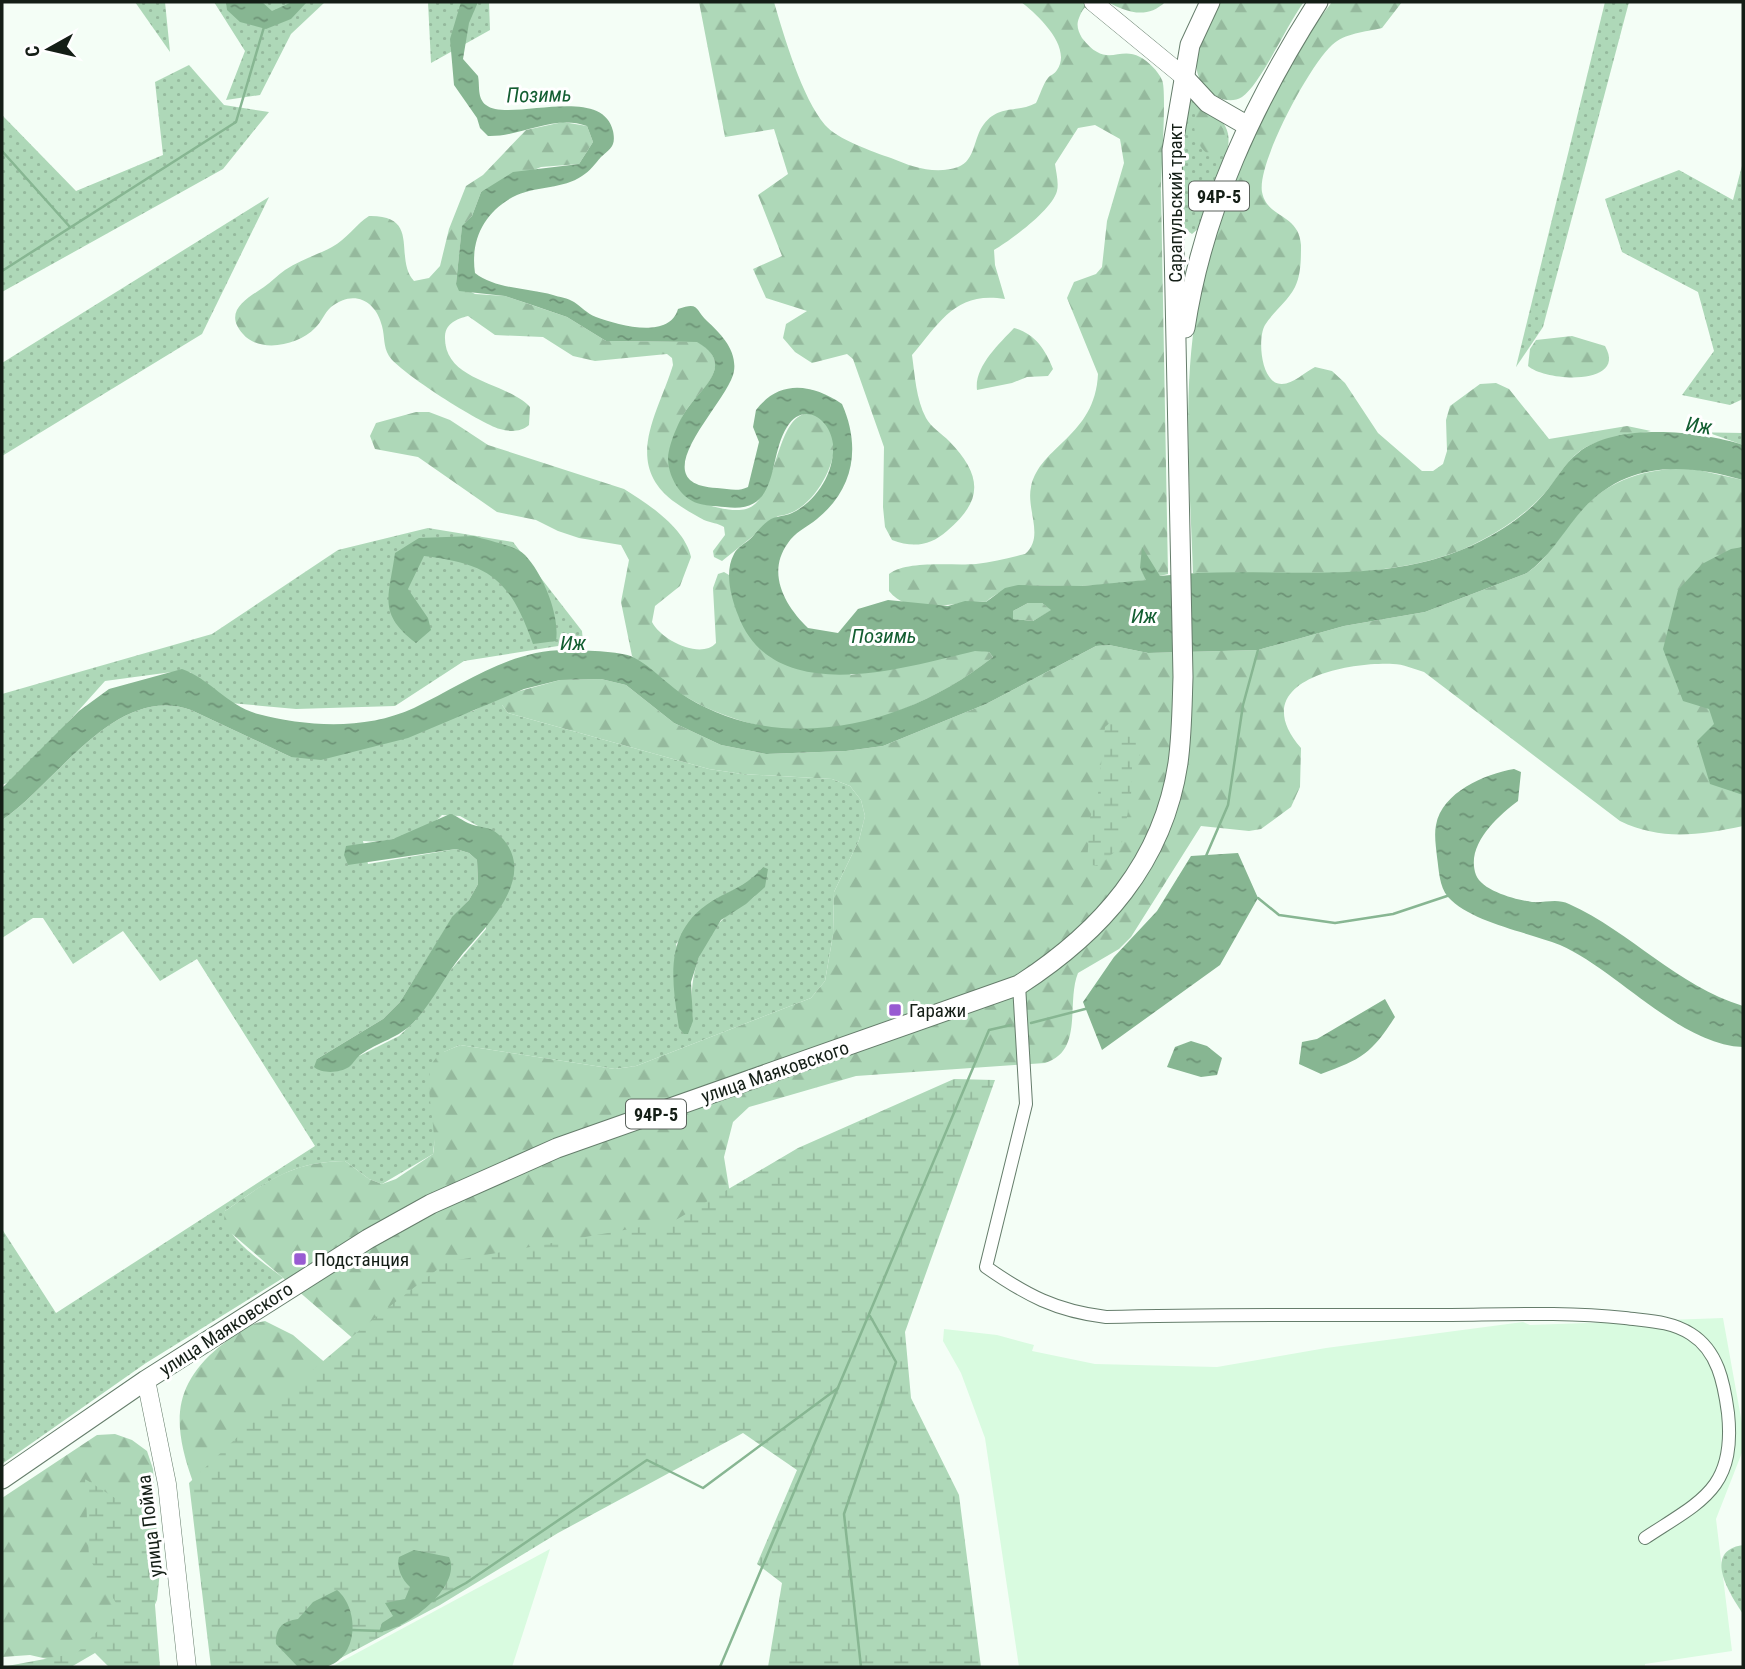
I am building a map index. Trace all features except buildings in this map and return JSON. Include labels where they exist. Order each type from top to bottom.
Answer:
[{"type":"main road","points":[[1093,2],[1183,76],[1208,103],[1248,126]]},
{"type":"main road","name":"Сарапульский тракт","points":[[1183,677],[1171,150],[1190,46],[1209,2]]},
{"type":"main road","name":"Сарапульский тракт","points":[[1179,410],[1183,344],[1193,285],[1223,185],[1248,126],[1290,47],[1318,2]]},
{"type":"main road","name":"улица Маяковского","points":[[2,1479],[146,1380],[368,1239],[489,1177],[557,1148],[1019,985],[1049,965],[1098,924],[1143,864],[1161,826],[1172,789],[1181,737],[1183,677]]},
{"type":"main road","name":"улица Пойма","points":[[146,1380],[167,1484],[187,1667]]},
{"type":"street","points":[[1019,985],[1026,1104],[986,1267],[1042,1301],[1072,1313],[1106,1317],[1567,1312],[1666,1323],[1692,1334],[1714,1356],[1725,1389],[1729,1429],[1727,1459],[1720,1478],[1708,1497],[1645,1538]]},
{"type":"shaded area","points":[[1723,1318],[1743,1429],[1743,1450],[1716,1519],[1732,1651],[1645,1664],[1645,1667],[1019,1667],[985,1438],[961,1373],[943,1341],[944,1329],[997,1335],[1034,1345],[1032,1351],[1095,1364],[1217,1367],[1326,1348],[1523,1322],[1530,1325]]},
{"type":"shaded area","points":[[550,1549],[512,1667],[331,1667]]},
{"type":"green space","points":[[135,2],[165,2],[170,52]]},
{"type":"green space","points":[[214,2],[325,2],[291,34],[260,95],[226,100],[245,51]]},
{"type":"green space","points":[[428,2],[489,2],[490,30],[431,63]]},
{"type":"green space","points":[[699,2],[774,2],[801,83],[825,125],[856,144],[924,169],[949,169],[964,164],[984,124],[1002,111],[1036,103],[1046,80],[1057,70],[1061,61],[1057,42],[1036,14],[1021,2],[1092,2],[1083,10],[1078,23],[1082,38],[1091,48],[1106,55],[1132,54],[1143,59],[1155,70],[1162,80],[1164,99],[1161,192],[1168,574],[1160,576],[1140,568],[1147,580],[1089,586],[1031,585],[996,594],[986,602],[935,606],[910,605],[889,591],[889,574],[897,570],[919,565],[989,562],[1025,554],[1031,547],[1034,531],[1030,496],[1036,473],[1078,426],[1095,395],[1098,374],[1067,298],[1074,282],[1096,274],[1102,267],[1107,221],[1124,163],[1120,139],[1095,125],[1078,128],[1055,164],[1058,185],[1054,199],[1030,224],[994,250],[995,265],[1005,299],[988,298],[962,304],[941,320],[912,355],[918,395],[926,418],[960,453],[973,476],[974,487],[968,509],[941,536],[928,543],[900,543],[892,540],[885,527],[884,447],[853,359],[847,354],[812,363],[795,352],[783,338],[786,324],[807,311],[766,298],[753,269],[782,256],[758,195],[788,174],[774,129],[725,137]]},
{"type":"green space","points":[[1108,2],[1165,2],[1152,11],[1137,12]]},
{"type":"green space","points":[[1220,2],[1304,2],[1257,80],[1239,99],[1219,98],[1204,86],[1198,76],[1198,52]]},
{"type":"green space","points":[[1332,2],[1402,2],[1382,28],[1343,38],[1322,56],[1286,116],[1268,160],[1263,178],[1262,192],[1265,201],[1295,227],[1301,245],[1300,272],[1295,287],[1268,320],[1261,340],[1263,360],[1269,377],[1282,384],[1295,380],[1315,367],[1332,371],[1345,383],[1378,433],[1422,471],[1433,471],[1443,464],[1447,451],[1446,420],[1450,406],[1480,384],[1496,383],[1509,389],[1549,439],[1627,426],[1651,431],[1588,446],[1574,456],[1547,491],[1521,515],[1490,536],[1450,554],[1415,564],[1340,573],[1193,573],[1188,406],[1192,340],[1206,266],[1230,186],[1246,147],[1285,71]]},
{"type":"green space","points":[[1605,2],[1629,2],[1543,327],[1516,367]]},
{"type":"green space","points":[[189,65],[224,105],[269,112],[223,169],[2,292],[2,115],[76,191],[163,155],[155,82]]},
{"type":"green space","points":[[1191,97],[1224,123],[1229,138],[1199,228],[1192,234],[1185,229],[1181,216],[1178,183],[1186,101]]},
{"type":"green space","points":[[1202,109],[1219,123],[1225,135],[1225,142],[1217,157],[1204,151],[1196,138],[1195,116],[1197,110]]},
{"type":"green space","points":[[563,122],[587,126],[593,142],[579,164],[541,167],[481,192],[472,216],[462,227],[456,284],[475,294],[505,296],[567,317],[606,341],[698,342],[708,350],[714,358],[714,373],[684,414],[671,445],[693,501],[727,509],[746,509],[757,502],[766,488],[786,433],[795,420],[806,414],[822,418],[831,427],[833,456],[818,489],[807,502],[793,512],[778,516],[722,561],[714,557],[713,551],[725,535],[724,527],[704,520],[676,503],[660,488],[650,472],[647,455],[649,437],[673,365],[672,358],[667,354],[595,361],[573,356],[543,337],[495,335],[468,316],[456,320],[447,328],[445,336],[447,351],[454,363],[465,372],[520,399],[530,407],[529,425],[511,431],[490,425],[459,408],[396,364],[387,352],[379,317],[369,304],[362,300],[355,298],[339,302],[329,309],[308,334],[290,343],[259,344],[250,340],[237,326],[236,312],[245,301],[291,266],[337,244],[369,216],[385,218],[395,223],[404,240],[408,272],[414,281],[429,278],[440,266],[449,229],[466,186],[483,175],[526,130]]},
{"type":"green space","points":[[1743,162],[1743,399],[1730,405],[1682,395],[1714,351],[1698,292],[1622,252],[1605,199],[1679,170],[1733,200]]},
{"type":"green space","points":[[269,197],[202,334],[2,456],[2,363]]},
{"type":"green space","points":[[1014,328],[1028,334],[1038,343],[1053,369],[1048,376],[1027,377],[977,390],[983,364]]},
{"type":"green space","points":[[1572,336],[1605,346],[1609,359],[1605,368],[1582,377],[1566,377],[1537,371],[1528,366],[1530,349],[1536,340]]},
{"type":"green space","points":[[416,412],[429,412],[450,420],[488,445],[624,489],[664,517],[681,536],[691,557],[680,586],[655,606],[652,622],[664,635],[682,646],[701,649],[716,643],[713,588],[718,574],[724,572],[729,575],[731,589],[851,675],[975,650],[989,652],[993,657],[953,685],[906,708],[830,729],[776,729],[715,711],[673,689],[632,656],[621,602],[629,560],[621,545],[579,538],[536,520],[497,512],[418,457],[375,449],[370,436],[376,423]]},
{"type":"green space","points":[[1684,432],[1743,433],[1743,445],[1712,434]]},
{"type":"green space","points":[[1689,468],[1743,480],[1743,826],[1696,834],[1666,834],[1635,827],[1620,821],[1424,672],[1393,664],[1373,664],[1327,672],[1307,680],[1292,692],[1284,707],[1287,725],[1301,748],[1300,787],[1291,807],[1261,829],[1249,831],[1201,826],[1131,937],[1119,949],[1078,973],[1072,1025],[1065,1048],[1057,1057],[1045,1063],[856,1076],[749,1107],[733,1122],[724,1157],[730,1194],[386,1367],[230,1232],[224,1221],[225,1211],[267,1182],[294,1169],[345,1161],[369,1179],[382,1184],[396,1179],[433,1154],[434,1131],[429,1090],[431,1066],[438,1056],[460,1045],[615,1069],[636,1066],[811,998],[825,981],[833,935],[834,892],[859,840],[865,816],[861,800],[850,786],[832,779],[742,774],[709,769],[508,713],[502,705],[502,696],[560,680],[601,679],[626,685],[674,723],[721,745],[766,754],[846,751],[883,746],[986,704],[1096,646],[1109,645],[1148,653],[1258,650],[1344,626],[1425,612],[1527,573],[1548,553],[1577,515],[1614,485],[1642,474]]},
{"type":"green space","points":[[428,528],[513,542],[582,631],[583,642],[464,661],[395,706],[296,709],[230,703],[190,672],[105,681],[17,779],[2,785],[2,694],[212,634],[338,550]]},
{"type":"green space","points":[[1028,603],[1042,603],[1052,610],[1033,621],[1013,619],[1013,611]]},
{"type":"green space","points":[[502,696],[502,705],[508,713],[709,769],[742,774],[832,779],[850,786],[861,800],[865,816],[859,840],[834,892],[833,935],[825,981],[811,998],[636,1066],[615,1069],[460,1045],[444,1052],[433,1154],[382,1184],[369,1179],[345,1161],[294,1169],[268,1182],[225,1211],[230,1231],[237,1240],[283,1278],[146,1363],[2,1464],[2,1229],[56,1313],[315,1146],[197,959],[160,981],[123,931],[73,964],[43,918],[33,918],[2,938],[2,820],[23,804],[88,741],[112,723],[137,711],[163,705],[191,710],[291,757],[473,711]],"holes":[[[442,815],[460,816],[478,826],[486,929],[437,986],[415,1021],[399,1036],[359,1056],[317,1059],[383,1019],[400,1002],[452,918],[469,900],[478,884],[477,860],[469,853],[456,849],[368,864],[363,841],[383,841],[405,836],[426,827]],[[763,867],[755,896],[724,918],[714,929],[701,953],[693,980],[693,1021],[676,944],[718,898],[750,882]]]},
{"type":"green space","points":[[1113,720],[1132,726],[1141,753],[1132,767],[1131,797],[1121,847],[1097,866],[1087,864],[1090,818],[1098,794],[1105,727]]},
{"type":"green space","points":[[954,1079],[995,1080],[905,1332],[911,1398],[959,1495],[981,1667],[768,1667],[782,1583],[757,1564],[797,1470],[743,1433],[558,1533],[440,1605],[324,1667],[211,1667],[189,1483],[270,1406],[367,1324],[447,1262],[674,1221],[798,1148]]},
{"type":"green space","points":[[265,1321],[293,1335],[365,1397],[193,1482],[186,1462],[180,1425],[180,1408],[184,1393],[203,1362],[219,1347],[246,1327]]},
{"type":"green space","points":[[115,1434],[132,1440],[147,1451],[153,1469],[160,1571],[157,1600],[147,1622],[133,1634],[56,1661],[30,1655],[2,1657],[2,1498],[97,1435]]},
{"type":"green space","points":[[85,1479],[148,1519],[160,1667],[109,1667],[95,1653],[71,1667],[2,1667],[77,1653],[119,1608],[89,1558]]},
{"type":"green space","points":[[1743,1545],[1743,1614],[1727,1586],[1721,1565],[1730,1549]]},
{"type":"water","points":[[226,2],[262,2],[272,11],[292,2],[307,2],[291,19],[266,29],[240,22],[227,10]]},
{"type":"water","points":[[461,2],[478,2],[469,23],[463,59],[478,76],[480,95],[486,105],[514,110],[574,106],[592,109],[605,117],[613,131],[610,149],[587,172],[567,183],[517,195],[488,217],[475,249],[475,273],[502,285],[566,299],[596,317],[642,328],[664,324],[673,319],[678,309],[694,306],[727,343],[734,363],[729,384],[694,439],[686,457],[685,472],[695,483],[733,490],[748,487],[759,442],[753,427],[756,410],[775,393],[786,389],[808,389],[842,404],[848,420],[852,451],[846,481],[829,507],[791,539],[782,554],[779,566],[781,588],[786,599],[808,628],[838,633],[858,609],[888,600],[948,606],[965,601],[986,602],[1005,588],[1018,585],[1082,586],[1146,580],[1140,568],[1142,547],[1160,576],[1364,571],[1443,557],[1489,537],[1515,520],[1544,494],[1578,453],[1594,443],[1636,433],[1682,433],[1743,445],[1743,480],[1697,470],[1675,469],[1633,476],[1613,485],[1595,498],[1577,516],[1548,554],[1527,573],[1425,612],[1344,626],[1258,650],[1148,653],[1109,645],[1096,646],[986,704],[883,746],[846,751],[766,754],[721,745],[674,723],[626,685],[601,679],[560,680],[524,689],[408,738],[321,760],[291,757],[191,710],[163,705],[137,711],[112,723],[88,741],[23,804],[2,820],[2,788],[79,711],[109,689],[182,669],[192,673],[237,705],[258,714],[297,722],[337,724],[396,715],[486,670],[525,656],[565,650],[610,652],[633,657],[688,698],[726,716],[765,726],[805,729],[846,725],[885,715],[924,700],[993,657],[989,652],[975,651],[913,666],[843,675],[809,672],[780,663],[755,644],[738,615],[733,600],[729,576],[731,561],[737,550],[765,523],[801,508],[823,484],[833,455],[833,444],[827,427],[821,420],[808,414],[793,419],[781,440],[770,482],[756,502],[743,507],[698,503],[688,499],[675,483],[668,458],[682,416],[713,373],[715,365],[708,350],[697,342],[606,341],[567,317],[535,306],[505,296],[459,291],[456,284],[462,226],[472,216],[481,192],[513,172],[579,164],[593,142],[587,126],[575,123],[550,124],[488,136],[480,128],[477,118],[454,85],[450,39]],"holes":[[[1028,603],[1042,603],[1051,610],[1033,621],[1013,619],[1013,611]]]},
{"type":"water","points":[[474,536],[515,549],[532,563],[553,607],[556,641],[533,644],[516,604],[495,579],[482,570],[447,559],[424,556],[408,589],[428,618],[431,630],[416,643],[395,622],[389,593],[395,553],[419,538]]},
{"type":"water","points":[[1743,547],[1743,795],[1710,784],[1697,741],[1714,724],[1709,709],[1683,701],[1663,649],[1678,590],[1702,564],[1731,549]]},
{"type":"water","points":[[1514,769],[1521,772],[1518,801],[1493,823],[1479,842],[1474,864],[1480,881],[1492,890],[1518,899],[1532,902],[1560,901],[1569,904],[1613,929],[1697,986],[1743,1006],[1743,1047],[1719,1043],[1696,1034],[1649,1005],[1582,956],[1560,945],[1471,914],[1448,897],[1441,883],[1436,845],[1435,829],[1440,813],[1466,786],[1490,775]]},
{"type":"water","points":[[450,814],[472,825],[495,831],[510,849],[514,866],[512,882],[505,899],[414,1022],[360,1055],[341,1071],[317,1069],[314,1067],[317,1059],[383,1019],[400,1002],[452,917],[469,900],[478,884],[477,860],[469,853],[456,849],[348,865],[344,855],[346,846],[393,839]]},
{"type":"water","points":[[1238,853],[1258,898],[1220,965],[1102,1050],[1083,1002],[1114,957],[1157,911],[1191,856]]},
{"type":"water","points":[[763,867],[768,869],[765,887],[746,904],[721,920],[699,957],[691,982],[693,1021],[688,1034],[684,1034],[679,1028],[673,972],[680,938],[688,923],[701,909],[748,881]]},
{"type":"water","points":[[1385,999],[1395,1017],[1364,1054],[1321,1074],[1299,1064],[1302,1042],[1317,1039]]},
{"type":"water","points":[[1191,1041],[1207,1046],[1222,1058],[1217,1075],[1201,1077],[1167,1067],[1175,1047]]},
{"type":"water","points":[[414,1550],[449,1557],[451,1569],[448,1581],[429,1605],[416,1615],[403,1624],[379,1632],[382,1623],[393,1616],[385,1603],[405,1599],[410,1587],[400,1573],[399,1557]]},
{"type":"water","points":[[337,1590],[350,1609],[350,1644],[336,1662],[325,1667],[298,1667],[276,1644],[279,1630],[284,1624],[298,1619],[313,1602]]},
{"type":"waterway","points":[[2,271],[236,122],[264,27]]},
{"type":"waterway","points":[[2,151],[70,227]]},
{"type":"waterway","points":[[1206,856],[1228,805],[1243,705],[1258,650]]},
{"type":"waterway","points":[[1258,898],[1279,915],[1335,923],[1393,914],[1447,896]]},
{"type":"waterway","points":[[1031,1023],[1089,1008]]},
{"type":"waterway","points":[[720,1667],[989,1030],[1011,1025]]},
{"type":"waterway","points":[[861,1667],[844,1514],[896,1362],[870,1316]]},
{"type":"waterway","points":[[433,1601],[466,1583],[647,1460],[703,1488],[838,1388]]},
{"type":"waterway","points":[[352,1630],[382,1631]]},
{"type":"place","name":"Гаражи","points":[[895,1010]]},
{"type":"place","name":"Подстанция","points":[[300,1259]]},
{"type":"water label","name":"Позимь","points":[[539,95]]},
{"type":"water label","name":"Иж","points":[[1699,426]]},
{"type":"water label","name":"Иж","points":[[1144,616]]},
{"type":"water label","name":"Позимь","points":[[884,636]]},
{"type":"water label","name":"Иж","points":[[573,643]]}]
